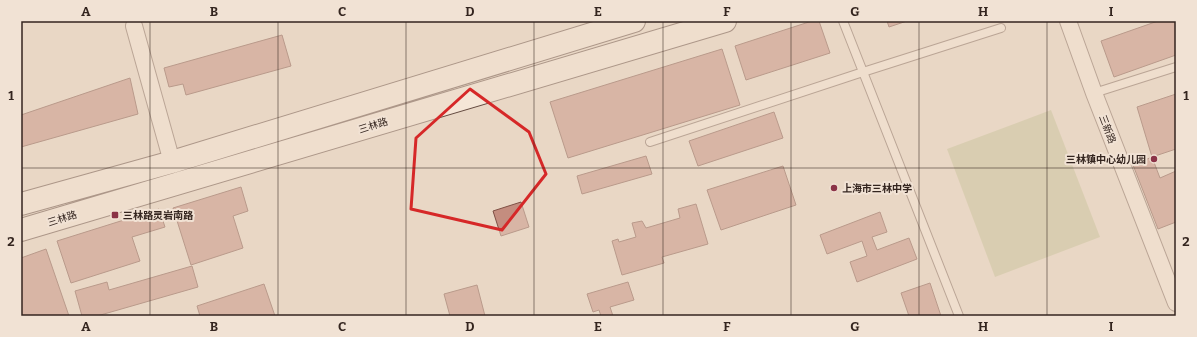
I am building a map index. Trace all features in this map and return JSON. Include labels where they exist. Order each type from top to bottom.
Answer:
[{"type":"main road","points":[[21,204],[172,162],[634,21]]},
{"type":"main road","name":"三林路","points":[[21,230],[725,21]]},
{"type":"street","name":"三新路","points":[[1068,21],[1094,93],[1176,303]]},
{"type":"street","points":[[134,26],[172,162]]},
{"type":"lane","points":[[843,21],[959,316]]},
{"type":"lane","points":[[650,142],[1001,28]]},
{"type":"lane","points":[[1094,93],[1176,67]]},
{"type":"highlighted area","points":[[470,89],[529,132],[546,174],[502,230],[411,209],[416,138]]},
{"type":"shaded area","points":[[1051,110],[1100,237],[995,277],[947,149]]},
{"type":"building","points":[[812,21],[819,21],[830,53],[746,80],[735,46]]},
{"type":"building","points":[[887,21],[907,21],[889,27]]},
{"type":"building","points":[[1158,21],[1176,21],[1176,55],[1114,77],[1101,41]]},
{"type":"building","points":[[282,35],[291,66],[186,95],[183,84],[169,87],[164,68]]},
{"type":"building","points":[[722,49],[740,105],[568,158],[550,102]]},
{"type":"building","points":[[130,78],[138,114],[21,147],[21,115]]},
{"type":"building","points":[[1176,94],[1176,149],[1152,157],[1137,107]]},
{"type":"building","points":[[774,112],[783,138],[698,166],[689,141]]},
{"type":"building","points":[[646,156],[652,174],[582,194],[577,176]]},
{"type":"building","points":[[1152,157],[1160,178],[1176,171],[1176,222],[1158,229],[1133,165]]},
{"type":"building","points":[[783,166],[796,205],[721,230],[707,190]]},
{"type":"building","points":[[241,187],[248,211],[233,216],[243,248],[191,265],[173,208]]},
{"type":"building","points":[[521,202],[529,227],[501,236],[493,211]]},
{"type":"building","points":[[696,204],[708,244],[662,257],[664,263],[622,275],[612,241],[618,239],[619,242],[636,237],[632,223],[642,221],[646,228],[680,218],[678,209]]},
{"type":"building","points":[[159,209],[165,227],[132,237],[140,261],[71,283],[57,241]]},
{"type":"building","points":[[880,212],[887,232],[872,237],[877,250],[909,238],[917,259],[857,282],[850,262],[867,256],[862,241],[827,254],[820,235]]},
{"type":"building","points":[[46,249],[69,316],[21,316],[21,258]]},
{"type":"building","points":[[192,266],[198,287],[97,316],[82,316],[75,291],[107,282],[109,290]]},
{"type":"building","points":[[628,282],[634,300],[610,307],[613,316],[601,316],[599,310],[593,312],[587,294]]},
{"type":"building","points":[[930,283],[941,316],[909,316],[901,293]]},
{"type":"building","points":[[264,284],[275,316],[200,316],[197,306]]},
{"type":"building","points":[[477,285],[485,316],[450,316],[444,294]]},
{"type":"place","name":"三林镇中心幼儿园","points":[[1154,159]]},
{"type":"place","name":"上海市三林中学","points":[[834,188]]},
{"type":"place","name":"三林路灵岩南路","points":[[115,215]]}]
